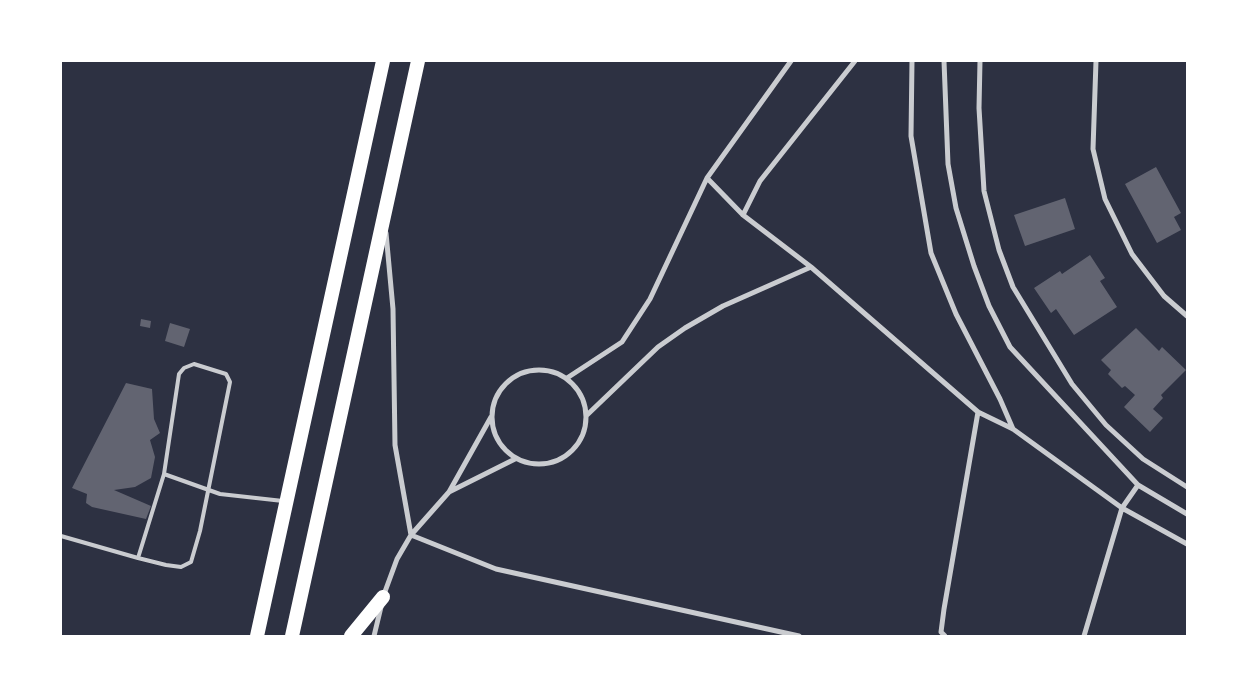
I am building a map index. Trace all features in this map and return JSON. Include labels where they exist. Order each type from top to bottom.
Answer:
[{"type":"highway","points":[[257,636],[288,502],[383,61]]},
{"type":"highway","points":[[292,636],[418,61]]},
{"type":"highway","points":[[350,636],[383,597]]},
{"type":"street","points":[[567,378],[622,342],[650,299],[708,178],[791,61]]},
{"type":"street","points":[[743,215],[760,180],[855,61]]},
{"type":"street","points":[[912,61],[911,136],[931,254],[956,314],[1000,399],[1013,429]]},
{"type":"street","points":[[944,61],[948,164],[956,208],[989,306],[1010,347],[1138,485],[1187,514]]},
{"type":"street","points":[[980,61],[979,108],[984,191],[1000,250],[1013,287],[1072,384],[1106,425],[1143,459],[1187,487]]},
{"type":"street","points":[[1096,61],[1093,149],[1105,199],[1132,254],[1164,296],[1187,316]]},
{"type":"street","points":[[708,178],[743,215],[811,267],[978,412],[1013,429],[1122,508],[1187,544]]},
{"type":"street","points":[[384,215],[393,309],[395,445],[411,535]]},
{"type":"street","points":[[587,415],[658,347],[684,328],[723,306],[811,267]]},
{"type":"street","points":[[374,636],[383,597],[396,559],[411,535],[449,492],[491,416],[494,402],[501,389],[518,375],[539,370],[554,372],[567,378],[581,394],[587,415],[586,430],[580,443],[570,454],[558,461],[543,465],[529,464],[515,459],[502,448],[494,433],[491,416]]},
{"type":"street","points":[[945,636],[941,632],[944,609],[978,412]]},
{"type":"street","points":[[449,492],[515,459]]},
{"type":"street","points":[[1084,636],[1122,508],[1138,485]]},
{"type":"street","points":[[411,535],[496,569],[799,636]]},
{"type":"lane","points":[[61,536],[138,558],[181,567],[191,562],[208,491],[230,382],[226,374],[194,364],[184,368],[179,374],[164,474],[138,558]]},
{"type":"lane","points":[[164,474],[220,494],[288,502]]},
{"type":"building","points":[[1156,167],[1181,213],[1174,217],[1181,230],[1157,243],[1125,184]]},
{"type":"building","points":[[1065,198],[1075,229],[1025,246],[1014,215]]},
{"type":"building","points":[[1090,255],[1105,278],[1100,281],[1117,307],[1074,335],[1056,309],[1051,313],[1034,288],[1060,271],[1062,274]]},
{"type":"building","points":[[141,319],[151,321],[150,328],[140,326]]},
{"type":"building","points":[[170,323],[190,329],[184,347],[165,341]]},
{"type":"building","points":[[1136,328],[1159,351],[1162,347],[1186,370],[1161,395],[1163,398],[1153,409],[1163,418],[1150,432],[1124,407],[1135,395],[1125,386],[1122,388],[1108,374],[1111,370],[1101,360]]},
{"type":"building","points":[[126,383],[152,389],[154,419],[160,433],[150,440],[155,457],[151,478],[135,487],[114,490],[151,506],[146,519],[92,507],[86,503],[87,494],[72,488]]}]
